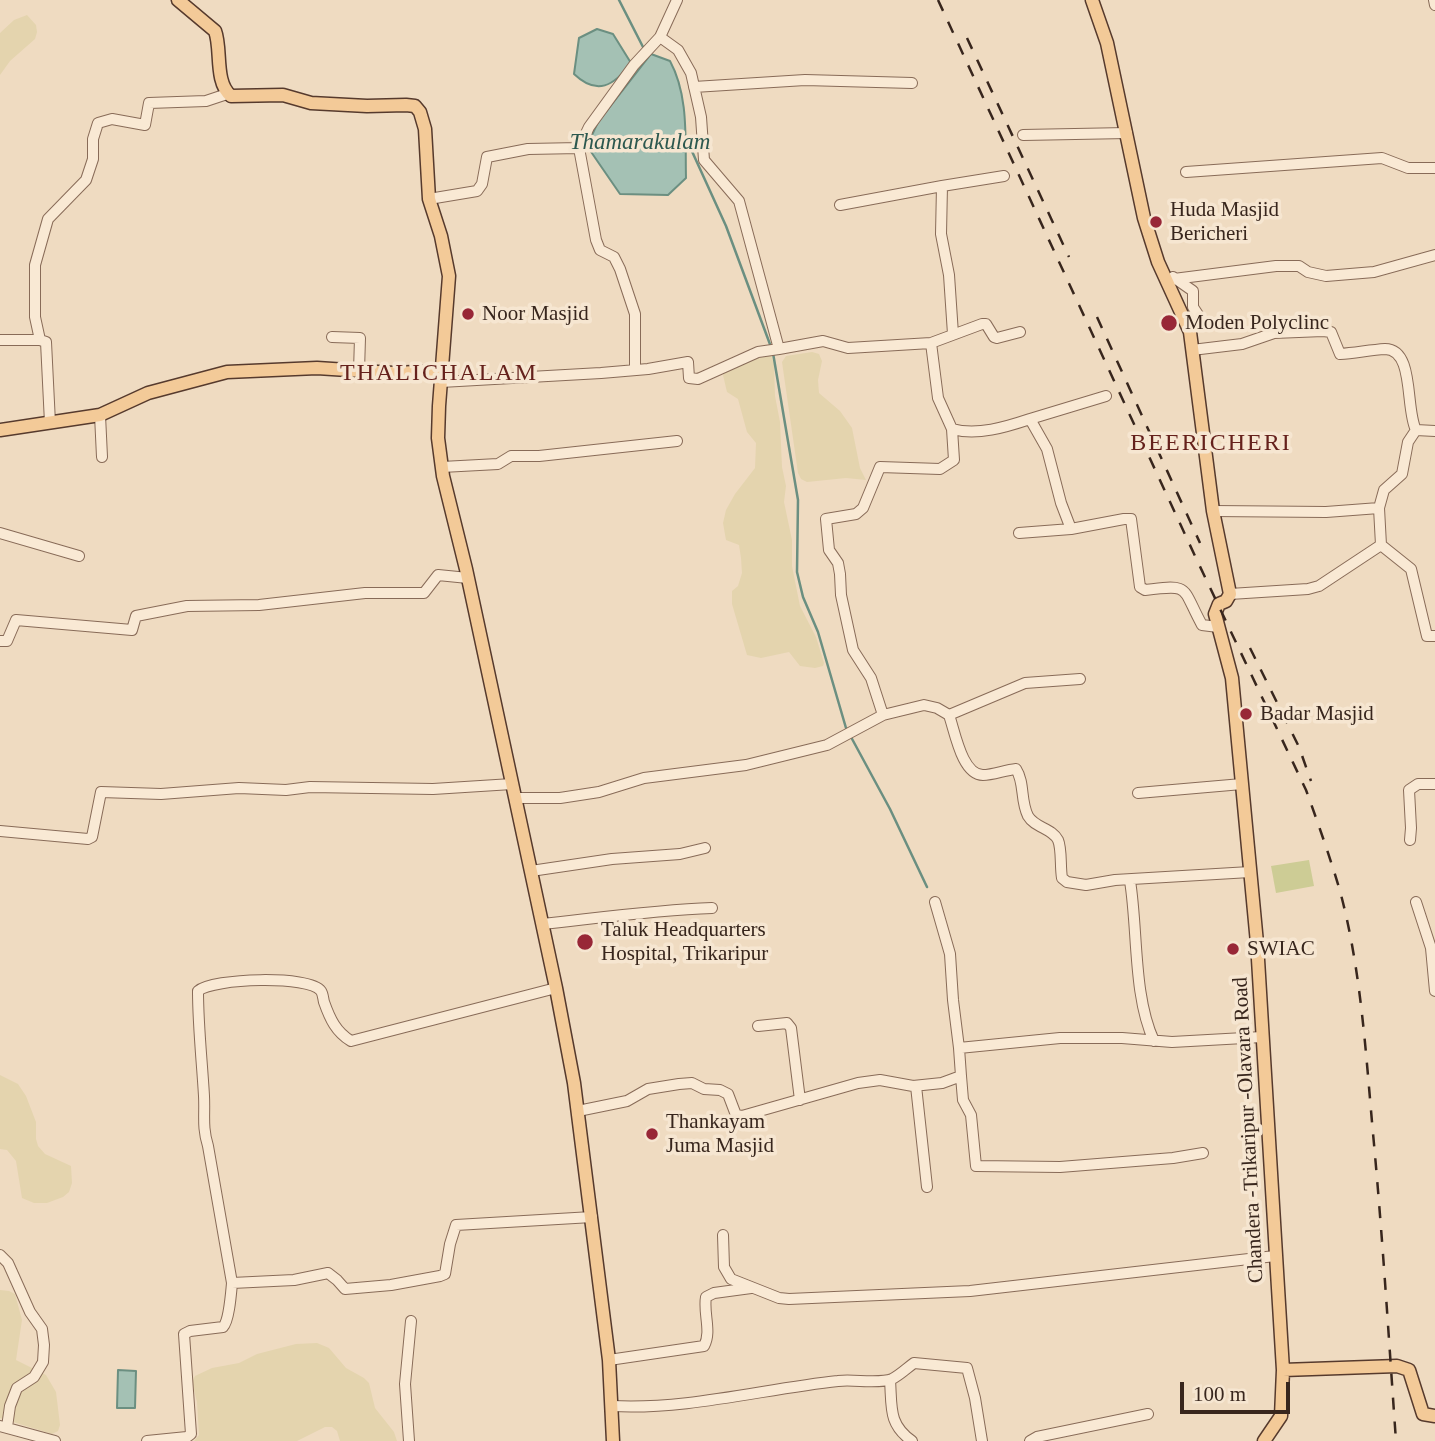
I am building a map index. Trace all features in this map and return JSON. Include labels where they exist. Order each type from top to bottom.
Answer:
[{"type":"main road","points":[[178,0],[215,31],[227,94],[283,95],[320,104],[415,106],[420,112],[425,129],[429,199],[441,236],[449,276],[438,438],[442,467],[556,988],[578,1111],[609,1360],[613,1441]]},
{"type":"main road","points":[[1092,0],[1107,43],[1144,218],[1160,267],[1170,280],[1190,332],[1213,511],[1230,594],[1216,609],[1218,627]]},
{"type":"main road","points":[[0,430],[100,415],[148,393],[227,372],[317,368],[441,376]]},
{"type":"main road","name":"Chandera -Trikaripur -Olavara Road","points":[[1218,627],[1232,678],[1257,943],[1283,1370],[1281,1416],[1264,1441]]},
{"type":"main road","points":[[1283,1370],[1397,1366],[1409,1370],[1423,1414],[1435,1416]]},
{"type":"street","points":[[635,370],[635,314],[614,257],[600,250],[596,240],[579,148],[589,127],[634,65],[660,37],[677,0]]},
{"type":"street","points":[[660,37],[678,50],[691,73],[701,117],[704,160],[739,201],[774,350]]},
{"type":"street","points":[[694,87],[805,80],[912,83]]},
{"type":"street","points":[[40,340],[35,317],[35,265],[48,219],[86,180],[93,159],[93,139],[98,123],[111,119],[145,125],[149,103],[206,101],[227,94]]},
{"type":"street","points":[[1023,135],[1127,132]]},
{"type":"street","points":[[429,199],[477,191],[482,184],[487,157],[528,149],[579,148]]},
{"type":"street","points":[[1186,172],[1382,158],[1408,168],[1435,168]]},
{"type":"street","points":[[840,205],[1004,176]]},
{"type":"street","points":[[942,186],[941,234],[949,275],[953,334]]},
{"type":"street","points":[[1170,280],[1276,266],[1299,267],[1326,276],[1374,272],[1435,255]]},
{"type":"street","points":[[1170,280],[1193,291],[1193,307],[1205,325],[1216,325]]},
{"type":"street","points":[[441,376],[635,370],[688,362],[690,378],[698,379],[758,352],[824,341],[848,348],[931,343],[982,324],[986,324],[997,338],[1020,332]]},
{"type":"street","points":[[1192,350],[1242,344],[1273,333],[1323,331],[1331,332],[1340,355],[1384,349],[1395,351],[1401,356],[1407,375],[1408,403],[1416,430]]},
{"type":"street","points":[[332,337],[359,337],[359,371]]},
{"type":"street","points":[[0,340],[46,342],[50,423]]},
{"type":"street","points":[[883,715],[871,678],[853,650],[841,595],[838,563],[829,550],[826,519],[856,514],[863,509],[880,467],[940,468],[954,460],[952,429],[938,398],[931,343]]},
{"type":"street","points":[[952,429],[992,430],[1106,396]]},
{"type":"street","points":[[100,415],[102,457]]},
{"type":"street","points":[[1030,419],[1048,449],[1060,503],[1071,528]]},
{"type":"street","points":[[1416,430],[1435,431]]},
{"type":"street","points":[[1416,430],[1408,442],[1402,474],[1384,490],[1379,508],[1381,545],[1412,569],[1427,636],[1435,636]]},
{"type":"street","points":[[442,467],[498,464],[511,456],[538,456],[677,441]]},
{"type":"street","points":[[1213,511],[1325,512],[1379,508]]},
{"type":"street","points":[[1019,533],[1131,519],[1140,587],[1145,590],[1177,586],[1184,591],[1202,625],[1218,627]]},
{"type":"street","points":[[0,533],[79,556]]},
{"type":"street","points":[[1230,594],[1308,589],[1333,577],[1381,545]]},
{"type":"street","points":[[0,640],[7,641],[16,621],[132,630],[136,616],[187,606],[259,605],[365,593],[424,593],[438,575],[468,578]]},
{"type":"street","points":[[948,715],[1026,683],[1080,679]]},
{"type":"street","points":[[515,798],[560,798],[599,792],[644,778],[746,765],[827,745],[883,715],[924,705],[937,708],[948,715],[964,762],[972,772],[982,775],[1016,769],[1022,777],[1023,801],[1029,817],[1038,827],[1059,841],[1062,878],[1067,882],[1086,885],[1115,880],[1250,872]]},
{"type":"street","points":[[0,831],[88,839],[93,834],[101,792],[161,794],[239,788],[286,790],[310,787],[433,789],[512,784]]},
{"type":"street","points":[[1138,793],[1242,784]]},
{"type":"street","points":[[1410,841],[1412,828],[1409,790],[1418,784],[1435,784]]},
{"type":"street","points":[[531,871],[612,859],[680,854],[705,848]]},
{"type":"street","points":[[1130,881],[1143,1005],[1154,1041]]},
{"type":"street","points":[[935,902],[950,954],[963,1100],[971,1115],[976,1166],[1060,1167],[1173,1158],[1202,1153]]},
{"type":"street","points":[[1416,902],[1433,948],[1435,991]]},
{"type":"street","points":[[542,924],[672,909],[712,908]]},
{"type":"street","points":[[146,1441],[187,1437],[191,1434],[184,1334],[226,1325],[232,1283],[203,1130],[205,1100],[198,990],[226,981],[280,981],[314,986],[321,991],[337,1030],[351,1041],[556,988]]},
{"type":"street","points":[[758,1026],[787,1023],[792,1028],[800,1100]]},
{"type":"street","points":[[959,1048],[1060,1038],[1193,1041],[1262,1037]]},
{"type":"street","points":[[578,1111],[627,1101],[648,1089],[692,1083],[704,1089],[720,1090],[728,1094],[736,1115],[742,1116],[823,1091],[880,1080],[916,1086],[943,1083],[961,1076]]},
{"type":"street","points":[[916,1086],[927,1187]]},
{"type":"street","points":[[232,1283],[294,1280],[328,1273],[345,1289],[391,1285],[445,1274],[456,1226],[592,1217]]},
{"type":"street","points":[[723,1235],[724,1267],[731,1279],[779,1298],[789,1299],[899,1293],[936,1294],[1275,1256]]},
{"type":"street","points":[[0,1255],[8,1264],[30,1312],[42,1329],[44,1345],[43,1362],[34,1377],[17,1388],[4,1427],[55,1441]]},
{"type":"street","points":[[609,1360],[704,1346],[708,1337],[704,1313],[706,1297],[714,1293],[754,1287]]},
{"type":"street","points":[[409,1441],[405,1384],[411,1321]]},
{"type":"street","points":[[612,1406],[685,1403],[844,1380],[890,1380],[914,1363],[967,1368],[982,1441]]},
{"type":"street","points":[[890,1380],[894,1424],[901,1434],[912,1441]]},
{"type":"street","points":[[1030,1441],[1037,1437],[1148,1414]]},
{"type":"shaded area","points":[[27,15],[36,25],[35,39],[10,61],[0,75],[0,33],[14,20]]},
{"type":"shaded area","points":[[812,352],[819,354],[822,361],[818,380],[819,393],[840,411],[852,428],[860,468],[866,480],[846,478],[807,482],[801,479],[798,473],[782,362],[786,356]]},
{"type":"shaded area","points":[[771,355],[786,486],[784,502],[792,540],[792,566],[800,606],[816,637],[824,663],[823,666],[815,668],[800,666],[789,652],[761,658],[747,655],[732,604],[732,591],[738,586],[742,573],[741,558],[739,545],[726,540],[723,523],[726,510],[735,494],[755,468],[756,443],[747,432],[738,399],[727,392],[723,375],[726,370],[745,361]]},
{"type":"shaded area","points":[[1309,860],[1314,886],[1276,893],[1271,866]]},
{"type":"shaded area","points":[[0,1075],[18,1084],[26,1096],[36,1122],[38,1146],[45,1154],[71,1166],[72,1183],[69,1192],[63,1197],[47,1203],[34,1203],[22,1198],[16,1161],[7,1150],[0,1149]]},
{"type":"shaded area","points":[[0,1290],[15,1294],[22,1320],[16,1360],[46,1375],[56,1392],[60,1425],[58,1431],[52,1434],[0,1418]]},
{"type":"shaded area","points":[[317,1343],[329,1348],[346,1368],[369,1383],[375,1408],[394,1432],[397,1441],[340,1441],[337,1431],[332,1427],[325,1427],[297,1441],[194,1441],[199,1435],[197,1402],[192,1382],[195,1376],[212,1368],[239,1363],[257,1354],[296,1344]]},
{"type":"water","points":[[597,29],[613,34],[631,63],[618,78],[598,86],[582,81],[574,74],[579,38]]},
{"type":"water","name":"Thamarakulam","points":[[651,54],[670,61],[676,74],[685,118],[686,178],[668,195],[620,194],[587,146],[598,122]]},
{"type":"water","points":[[118,1370],[136,1371],[135,1408],[117,1408]]},
{"type":"waterway","points":[[619,0],[643,47]]},
{"type":"waterway","points":[[685,136],[726,226],[771,347]]},
{"type":"waterway","points":[[773,353],[798,500],[797,572],[846,728]]},
{"type":"waterway","points":[[851,737],[890,809],[927,887]]},
{"type":"railway","points":[[938,0],[1306,790],[1340,891],[1362,1016],[1396,1441]]},
{"type":"railway","points":[[967,38],[1069,257]]},
{"type":"railway","points":[[1097,317],[1200,543]]},
{"type":"railway","points":[[1250,648],[1299,747],[1311,781]]},
{"type":"place","name":"Huda Masjid Bericheri","points":[[1156,222]]},
{"type":"place","name":"Noor Masjid","points":[[468,314]]},
{"type":"place","name":"Moden Polyclinc","points":[[1169,323]]},
{"type":"place","name":"Badar Masjid","points":[[1246,714]]},
{"type":"place","name":"Taluk Headquarters Hospital, Trikaripur","points":[[585,942]]},
{"type":"place","name":"SWIAC","points":[[1233,949]]},
{"type":"place","name":"Thankayam Juma Masjid","points":[[652,1134]]},
{"type":"district","name":"THALICHALAM","points":[[439,374]]},
{"type":"district","name":"BEERICHERI","points":[[1211,444]]}]
